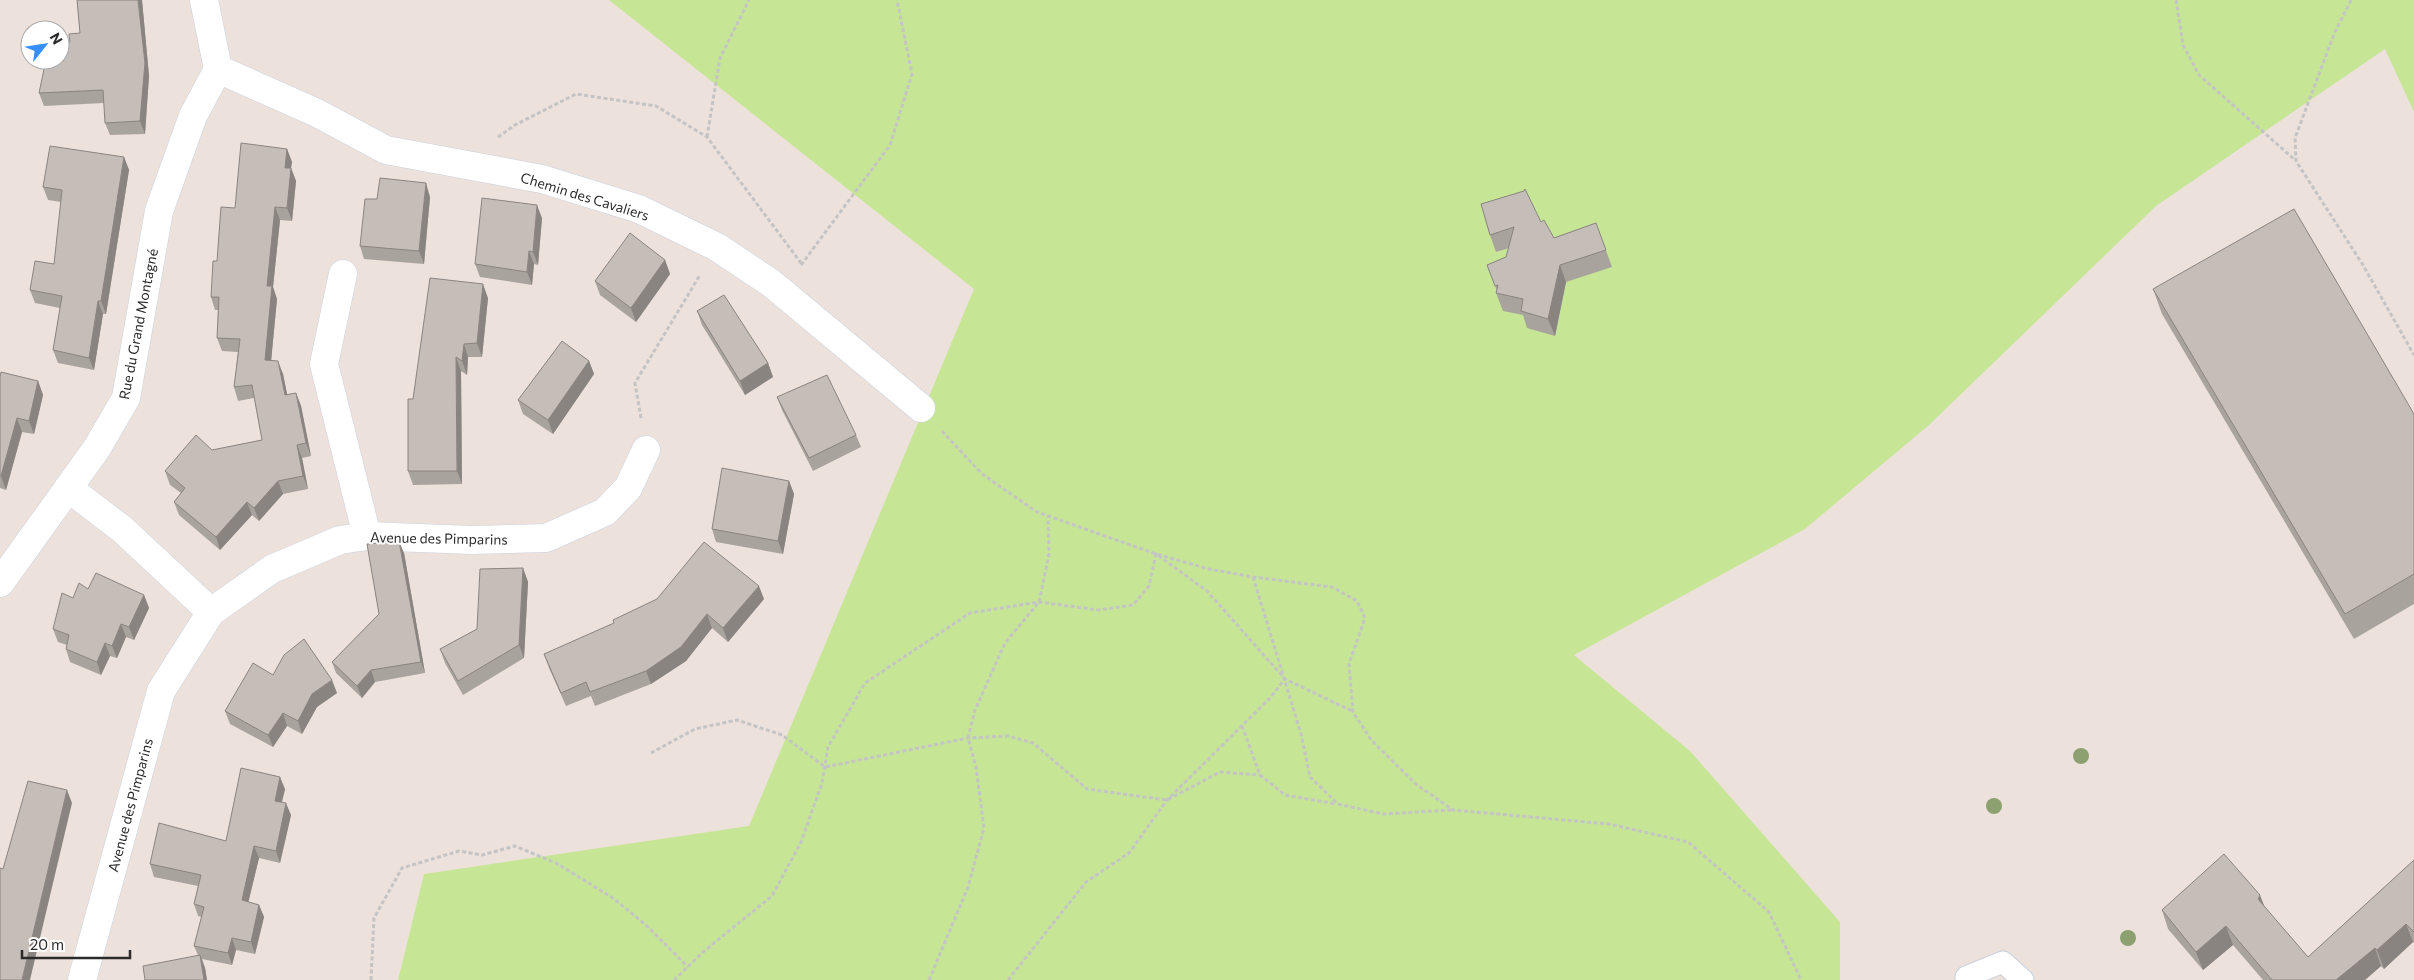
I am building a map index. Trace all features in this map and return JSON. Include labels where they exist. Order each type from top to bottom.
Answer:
[{"type":"street","points":[[204,0],[218,69]]},
{"type":"street","name":"Chemin des Cavaliers","points":[[218,69],[317,113],[386,150],[542,179],[639,209],[717,247],[781,292],[921,408]]},
{"type":"street","name":"Rue du Grand Montagné","points":[[0,583],[97,448],[126,398],[159,211],[193,116],[218,69]]},
{"type":"street","points":[[343,274],[324,364],[367,536]]},
{"type":"street","name":"Avenue des Pimparins","points":[[82,980],[161,691],[211,612],[272,570],[340,540],[367,536],[472,540],[546,538],[605,512],[628,488],[646,450]]},
{"type":"street","points":[[68,488],[122,529],[211,612]]},
{"type":"lane","points":[[1966,977],[2003,962],[2023,980]]},
{"type":"path","points":[[707,137],[720,58],[749,0]]},
{"type":"path","points":[[781,292],[890,145],[912,74],[897,0]]},
{"type":"path","points":[[2176,0],[2184,46],[2199,75],[2296,161],[2363,265],[2414,355]]},
{"type":"path","points":[[2296,161],[2295,138],[2334,34],[2351,0]]},
{"type":"path","points":[[462,164],[515,125],[576,94],[656,106],[707,137],[802,264],[806,273]]},
{"type":"path","points":[[646,450],[635,383],[717,247]]},
{"type":"path","points":[[921,408],[982,474],[1037,512],[1156,554],[1209,569],[1253,577],[1332,587],[1357,601],[1365,618],[1349,664],[1353,712],[1372,741],[1417,785],[1453,810]]},
{"type":"path","points":[[929,980],[968,887],[984,828],[976,767],[968,738],[976,710],[1005,643],[1040,602],[1049,554],[1048,516]]},
{"type":"path","points":[[674,980],[703,952],[772,896],[801,842],[822,783],[828,747],[865,683],[970,613],[1040,602],[1098,610],[1133,605],[1149,586],[1156,554]]},
{"type":"path","points":[[1156,554],[1207,591],[1284,679],[1353,712]]},
{"type":"path","points":[[1253,577],[1300,734],[1310,777],[1338,804]]},
{"type":"path","points":[[1008,980],[1086,882],[1130,853],[1166,800],[1270,698],[1284,679]]},
{"type":"path","points":[[652,753],[695,729],[737,720],[782,735],[825,767],[968,738],[1008,736],[1033,743],[1087,789],[1166,800],[1220,772],[1260,775]]},
{"type":"path","points":[[1242,726],[1260,775],[1285,795],[1383,814],[1453,810],[1609,824],[1688,842],[1769,912],[1801,980]]},
{"type":"path","points":[[371,980],[374,918],[402,868],[459,850],[482,855],[515,846],[556,863],[613,898],[647,926],[688,967]]},
{"type":"green space","points":[[609,0],[2414,0],[2414,112],[2385,49],[2156,206],[1929,425],[1805,529],[1574,655],[1690,751],[1840,922],[1840,980],[398,980],[424,874],[749,826],[974,289]]},
{"type":"building","points":[[77,0],[138,0],[145,63],[140,121],[105,123],[103,90],[39,93],[44,70],[70,70],[70,34],[80,33]]},
{"type":"building","points":[[241,143],[287,149],[285,168],[291,168],[287,208],[275,207],[267,286],[272,286],[265,360],[278,361],[285,395],[296,393],[306,443],[297,445],[303,476],[278,481],[254,508],[247,502],[216,537],[174,502],[185,488],[165,471],[196,435],[212,450],[262,440],[252,385],[234,387],[240,339],[217,338],[219,297],[211,297],[213,261],[217,261],[221,207],[235,208]]},
{"type":"building","points":[[50,146],[124,157],[101,301],[98,301],[89,358],[53,350],[62,296],[30,290],[35,261],[54,264],[62,190],[43,187]]},
{"type":"building","points":[[380,178],[426,183],[419,251],[360,246],[365,199],[377,199]]},
{"type":"building","points":[[1525,189],[1541,222],[1544,220],[1554,238],[1596,223],[1606,250],[1560,265],[1548,319],[1521,311],[1523,299],[1496,293],[1498,285],[1495,286],[1487,265],[1506,257],[1514,227],[1490,235],[1481,204],[1524,191]]},
{"type":"building","points":[[482,198],[537,205],[533,252],[529,251],[527,272],[475,264]]},
{"type":"building","points":[[2294,209],[2414,414],[2414,574],[2345,614],[2153,289]]},
{"type":"building","points":[[630,233],[665,260],[631,308],[595,281]]},
{"type":"building","points":[[430,278],[483,284],[477,343],[464,344],[462,361],[456,357],[457,471],[408,471],[408,399],[413,399]]},
{"type":"building","points":[[724,295],[768,363],[740,381],[697,311]]},
{"type":"building","points":[[562,341],[589,361],[548,420],[518,400]]},
{"type":"building","points":[[1,372],[38,381],[29,421],[17,418],[0,476],[0,377]]},
{"type":"building","points":[[827,375],[856,435],[809,458],[777,397]]},
{"type":"building","points":[[722,468],[789,481],[778,541],[712,529]]},
{"type":"building","points":[[399,541],[421,662],[371,670],[357,686],[332,662],[379,614],[367,544]]},
{"type":"building","points":[[704,542],[759,586],[723,628],[707,614],[681,647],[646,671],[590,692],[586,682],[561,693],[544,654],[614,623],[613,620],[657,599]]},
{"type":"building","points":[[523,568],[519,645],[458,681],[440,649],[477,629],[480,569]]},
{"type":"building","points":[[96,573],[144,595],[129,627],[121,624],[112,646],[105,643],[97,662],[66,649],[69,635],[53,629],[62,593],[73,598],[79,583],[88,589]]},
{"type":"building","points":[[304,639],[332,680],[312,694],[298,721],[283,713],[268,735],[225,711],[253,663],[273,675],[284,655]]},
{"type":"building","points":[[241,768],[280,777],[275,801],[286,803],[276,851],[254,846],[242,900],[259,905],[251,942],[232,938],[228,953],[194,946],[204,907],[194,904],[201,875],[150,864],[159,823],[226,841]]},
{"type":"building","points":[[28,781],[67,790],[22,980],[0,980],[0,868],[3,869]]},
{"type":"building","points":[[2224,854],[2260,895],[2258,899],[2308,957],[2414,860],[2414,932],[2406,924],[2377,950],[2375,948],[2336,980],[2272,980],[2226,926],[2196,952],[2162,910]]},
{"type":"building","points":[[200,955],[204,980],[145,980],[143,966]]}]
